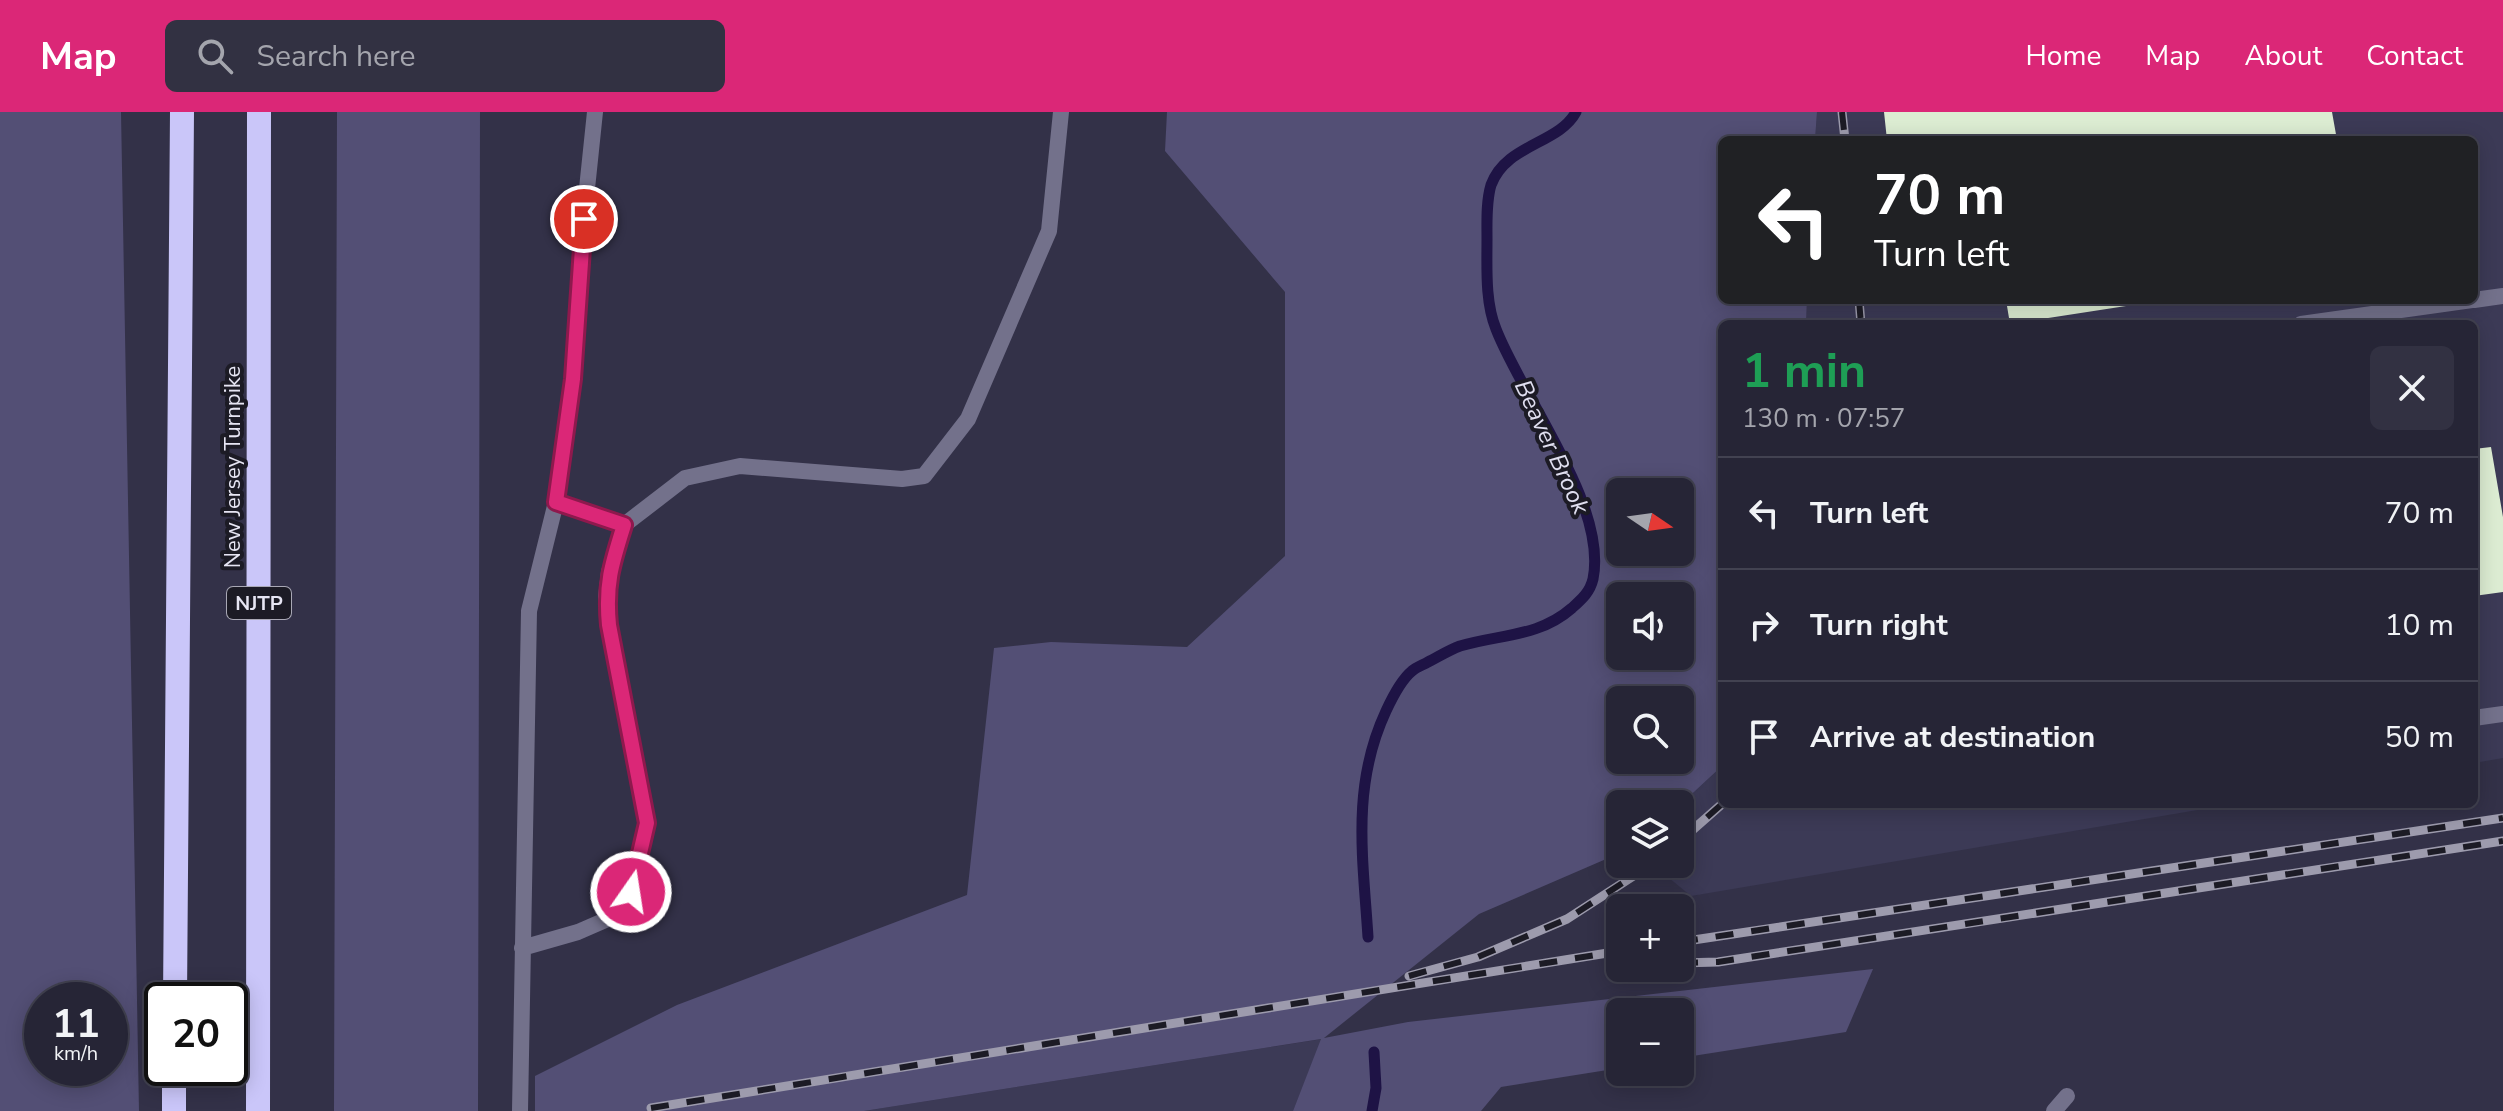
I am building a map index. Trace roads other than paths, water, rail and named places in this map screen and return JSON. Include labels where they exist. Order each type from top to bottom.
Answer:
[{"type":"highway","points":[[175,982],[182,112]]},
{"type":"highway","name":"New Jersey Turnpike","points":[[258,1103],[259,112]]},
{"type":"highway","points":[[174,1086],[174,1111]]},
{"type":"lane","points":[[520,1111],[529,611],[556,502],[573,379],[581,246],[595,112]]},
{"type":"lane","points":[[522,948],[578,932],[617,915],[631,892],[647,823],[606,597],[609,572],[624,525],[685,478],[740,466],[902,479],[924,476],[968,419],[1049,231],[1061,112]]},
{"type":"lane","points":[[2478,299],[2503,296]]},
{"type":"lane","points":[[2330,320],[2444,304]]},
{"type":"lane","points":[[556,502],[624,525]]},
{"type":"lane","points":[[2478,717],[2503,714]]},
{"type":"lane","points":[[2054,1111],[2067,1096]]},
{"type":"waterway","name":"Beaver Brook","points":[[1368,937],[1362,851],[1364,795],[1375,739],[1397,690],[1414,670],[1456,648],[1533,630],[1559,617],[1582,598],[1593,579],[1594,550],[1588,518],[1560,452],[1496,329],[1488,296],[1487,273],[1488,198],[1498,171],[1520,152],[1558,131],[1576,112]]},
{"type":"waterway","name":"Beaver Brook","points":[[1372,1111],[1376,1088],[1374,1052]]},
{"type":"railway","points":[[1842,112],[1845,136]]},
{"type":"railway","points":[[1859,304],[1861,320]]},
{"type":"railway","points":[[1694,829],[1718,808]]},
{"type":"railway","points":[[1694,940],[2503,818]]},
{"type":"railway","points":[[1694,963],[1718,962],[2503,841]]},
{"type":"railway","points":[[1409,976],[1478,957],[1567,919],[1630,878]]},
{"type":"railway","points":[[651,1108],[1606,953]]}]
